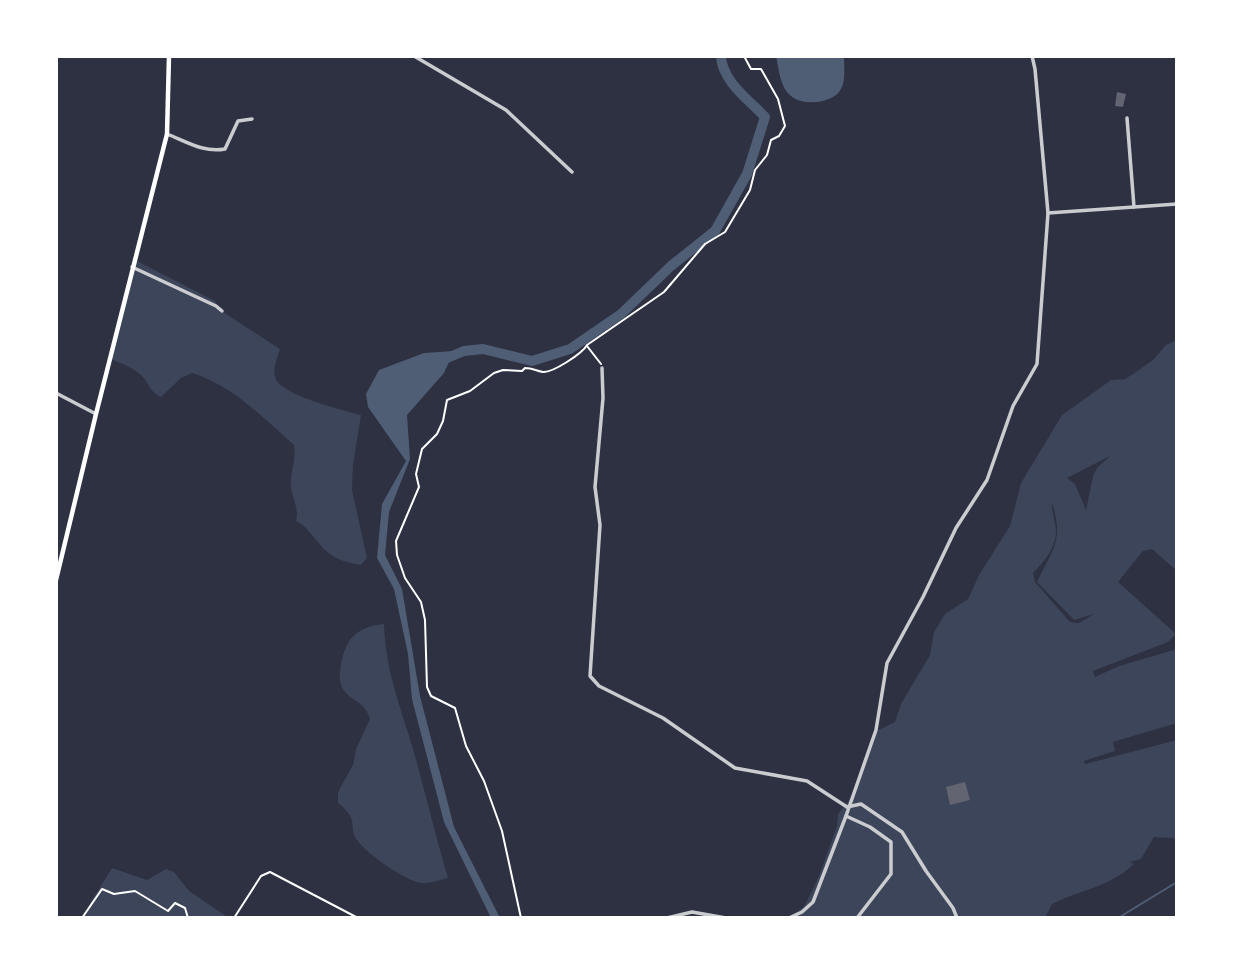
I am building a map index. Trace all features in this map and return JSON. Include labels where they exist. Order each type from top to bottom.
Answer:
[{"type":"main road","points":[[56,580],[167,134],[169,56]]},
{"type":"street","points":[[414,56],[506,110],[572,172]]},
{"type":"street","points":[[789,918],[802,912],[813,902],[876,730],[887,663],[956,528],[987,480],[1013,406],[1037,364],[1048,213],[1032,56]]},
{"type":"street","points":[[1127,118],[1134,207]]},
{"type":"street","points":[[167,134],[208,151],[225,149],[238,121],[252,119]]},
{"type":"street","points":[[1048,213],[1177,204]]},
{"type":"street","points":[[132,267],[222,311]]},
{"type":"street","points":[[602,368],[603,398],[596,487],[600,525],[590,676],[598,686],[663,718],[735,768],[807,781],[848,807],[861,804],[902,832],[957,918]]},
{"type":"street","points":[[56,393],[96,414]]},
{"type":"street","points":[[846,816],[870,827],[891,842],[891,874],[856,918]]},
{"type":"street","points":[[667,918],[692,912],[726,918]]},
{"type":"path","points":[[521,918],[502,831],[484,781],[466,746],[455,708],[431,696],[427,687],[425,620],[421,602],[409,586],[397,555],[396,541],[419,487],[416,474],[422,449],[436,434],[443,421],[447,400],[470,391],[494,373],[503,370],[522,371],[526,368],[552,371],[580,354],[587,345],[664,292],[705,244],[725,232],[750,190],[755,170],[767,155],[771,140],[779,136],[785,126],[778,99],[761,69],[751,69],[744,56]]},
{"type":"path","points":[[587,345],[600,359],[602,368]]},
{"type":"path","points":[[234,918],[261,876],[270,872],[358,918]]},
{"type":"path","points":[[82,918],[102,888],[114,894],[135,891],[168,911],[175,903],[185,908],[188,918]]},
{"type":"shaded area","points":[[776,56],[844,56],[843,85],[832,98],[803,102],[791,96],[784,88]]},
{"type":"shaded area","points":[[135,260],[215,301],[220,310],[280,349],[275,367],[275,377],[279,384],[299,396],[361,415],[352,490],[367,558],[361,565],[331,555],[296,521],[297,510],[291,485],[294,445],[246,403],[207,378],[192,373],[181,378],[161,397],[139,373],[110,359]]},
{"type":"shaded area","points":[[1177,340],[1177,571],[1152,549],[1143,551],[1118,582],[1176,634],[1168,642],[1093,671],[1095,677],[1119,666],[1177,649],[1177,723],[1113,742],[1115,751],[1084,761],[1085,764],[1177,740],[1177,840],[1154,837],[1141,859],[1130,862],[1134,864],[1125,872],[1052,904],[1045,918],[787,918],[804,907],[819,876],[837,826],[838,814],[851,798],[873,733],[895,722],[901,704],[930,655],[934,632],[945,614],[968,599],[979,575],[1010,526],[1021,483],[1062,415],[1111,380],[1125,379],[1136,372],[1153,360],[1166,345]],"holes":[[[1110,456],[1097,468],[1093,476],[1086,510],[1075,484],[1067,478]],[[1052,503],[1057,526],[1057,536],[1052,552],[1037,582],[1074,620],[1094,614],[1079,623],[1070,622],[1035,582],[1033,573],[1054,544],[1056,528]]]},
{"type":"shaded area","points":[[454,351],[444,373],[407,415],[410,459],[389,512],[385,555],[402,589],[420,696],[454,827],[500,918],[491,918],[444,822],[412,699],[408,654],[394,589],[377,558],[382,504],[406,461],[368,407],[366,394],[379,370],[424,353]]},
{"type":"shaded area","points":[[384,624],[392,680],[448,878],[431,882],[414,881],[386,866],[368,852],[354,835],[349,814],[338,803],[338,792],[353,765],[356,749],[370,719],[362,706],[345,692],[340,682],[344,652],[358,633]]},
{"type":"shaded area","points":[[112,868],[147,880],[166,869],[174,872],[189,891],[229,918],[81,918]]},
{"type":"building","points":[[1117,92],[1126,94],[1123,107],[1115,106]]},
{"type":"building","points":[[965,782],[970,800],[950,805],[946,787]]},
{"type":"waterway","points":[[440,361],[464,351],[483,349],[532,361],[570,349],[621,314],[671,266],[715,231],[747,174],[765,117],[731,82],[721,56]]},
{"type":"waterway","points":[[1118,918],[1177,882]]}]
